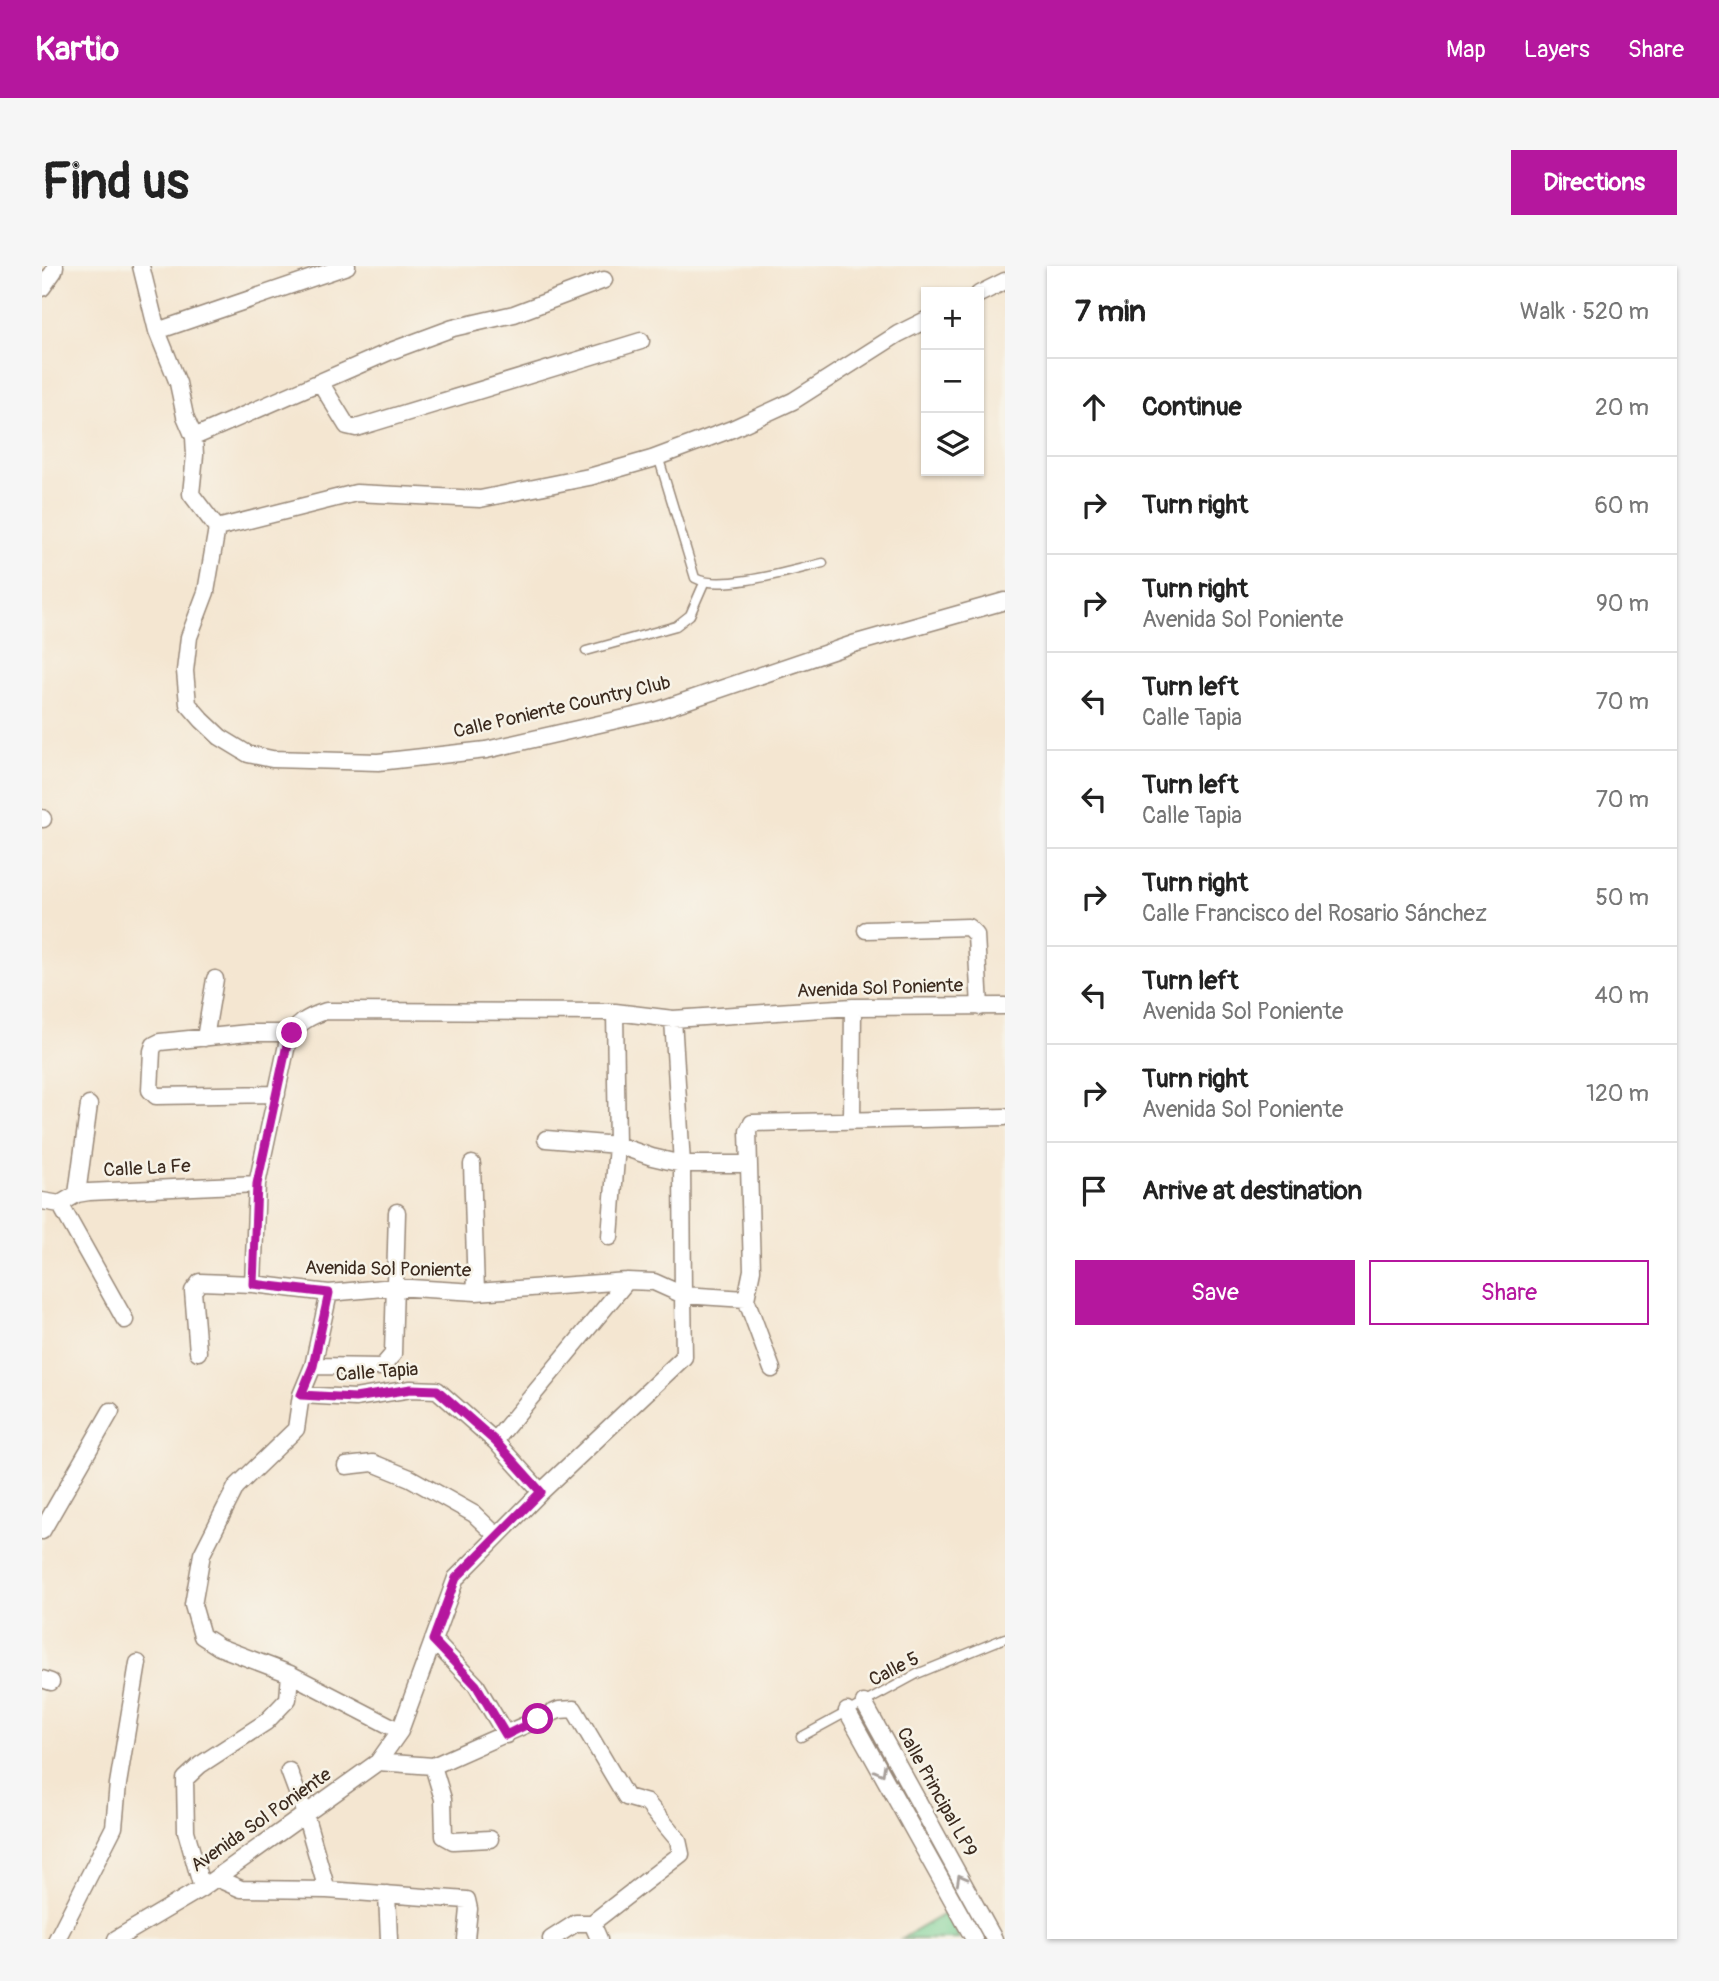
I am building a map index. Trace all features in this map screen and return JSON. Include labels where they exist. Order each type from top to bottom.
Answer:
[{"type":"street","points":[[42,288],[55,266]]},
{"type":"street","points":[[141,266],[157,331],[178,383],[185,416],[194,437],[191,494],[217,528],[356,493],[480,499],[589,477],[732,429],[793,401],[898,334],[921,322]]},
{"type":"street","points":[[157,331],[347,266]]},
{"type":"street","points":[[194,437],[391,351],[453,328],[514,314],[604,280]]},
{"type":"street","points":[[984,292],[1005,281]]},
{"type":"street","points":[[320,382],[347,426],[356,428],[641,341]]},
{"type":"street","name":"Calle Poniente Country Club","points":[[217,528],[206,592],[189,637],[185,671],[188,704],[220,737],[248,754],[272,759],[379,762],[486,750],[656,711],[853,644],[1005,601]]},
{"type":"street","points":[[866,930],[968,928],[976,935],[980,1007]]},
{"type":"street","points":[[205,1038],[215,979]]},
{"type":"street","name":"Avenida Sol Poniente","points":[[292,1033],[295,1027],[308,1017],[326,1011],[615,1013],[673,1019],[853,1007],[1005,1006]]},
{"type":"street","points":[[852,1121],[853,1007]]},
{"type":"street","points":[[610,1237],[617,1145],[615,1013]]},
{"type":"street","points":[[673,1019],[682,1164],[683,1295],[746,1299]]},
{"type":"street","points":[[253,1284],[257,1184],[288,1040],[292,1033],[247,1033],[154,1045],[150,1090],[156,1096],[276,1094]]},
{"type":"street","points":[[77,1194],[89,1104]]},
{"type":"street","points":[[772,1369],[746,1299],[752,1270],[748,1131],[752,1123],[1005,1117]]},
{"type":"street","points":[[546,1139],[617,1145],[682,1164],[748,1164]]},
{"type":"street","points":[[472,1164],[476,1292]]},
{"type":"street","name":"Calle La Fe","points":[[60,1204],[77,1194],[257,1184]]},
{"type":"street","points":[[42,1201],[60,1204],[125,1320]]},
{"type":"street","points":[[313,1366],[382,1367],[393,1354],[397,1212]]},
{"type":"street","points":[[495,1441],[627,1281]]},
{"type":"street","name":"Avenida Sol Poniente","points":[[116,1939],[202,1888],[378,1762],[400,1731],[456,1578],[541,1492],[684,1357],[683,1295],[654,1282],[627,1281],[476,1292],[394,1287],[329,1293],[253,1284],[200,1282],[193,1291],[198,1352]]},
{"type":"street","points":[[329,1293],[313,1366],[301,1395],[296,1429],[236,1487],[202,1554],[193,1605],[202,1636],[219,1647],[290,1674],[400,1731]]},
{"type":"street","name":"Calle Tapia","points":[[301,1395],[355,1398],[411,1389],[437,1390],[495,1441],[541,1492]]},
{"type":"street","points":[[42,1531],[111,1411]]},
{"type":"street","points":[[346,1466],[373,1463],[410,1478],[474,1514],[497,1536]]},
{"type":"street","points":[[433,1640],[476,1685],[506,1735]]},
{"type":"street","points":[[57,1939],[114,1827],[118,1784],[138,1663]]},
{"type":"street","points":[[202,1888],[186,1831],[185,1779],[201,1765],[266,1722],[288,1699],[290,1674]]},
{"type":"street","name":"Calle Principal LP9","points":[[864,1703],[994,1939]]},
{"type":"street","points":[[378,1762],[433,1766],[559,1710],[574,1709],[626,1797],[647,1803],[678,1840],[681,1854],[592,1923],[576,1923],[551,1939]]},
{"type":"street","name":"Calle Principal LP9","points":[[847,1712],[974,1939]]},
{"type":"street","points":[[433,1766],[443,1799],[443,1836],[453,1841],[490,1839]]},
{"type":"street","points":[[289,1771],[305,1814],[327,1890]]},
{"type":"street","points":[[216,1878],[241,1889],[327,1890],[467,1900],[469,1909],[466,1939]]},
{"type":"street","points":[[387,1894],[389,1939]]},
{"type":"street","points":[[592,1923],[599,1939]]},
{"type":"lane","points":[[658,456],[695,578],[704,583],[739,581],[823,563]]},
{"type":"lane","points":[[586,651],[676,626],[690,615],[704,583]]},
{"type":"lane","name":"Calle 5","points":[[801,1737],[917,1674],[1005,1638]]},
{"type":"green space","points":[[946,1913],[960,1939],[901,1939]]},
{"type":"route","points":[[292,1033],[288,1040],[257,1184],[253,1284],[329,1293],[313,1366],[301,1395],[355,1398],[411,1389],[437,1390],[495,1441],[541,1492],[456,1578],[433,1640],[476,1685],[506,1735],[538,1719]]}]
